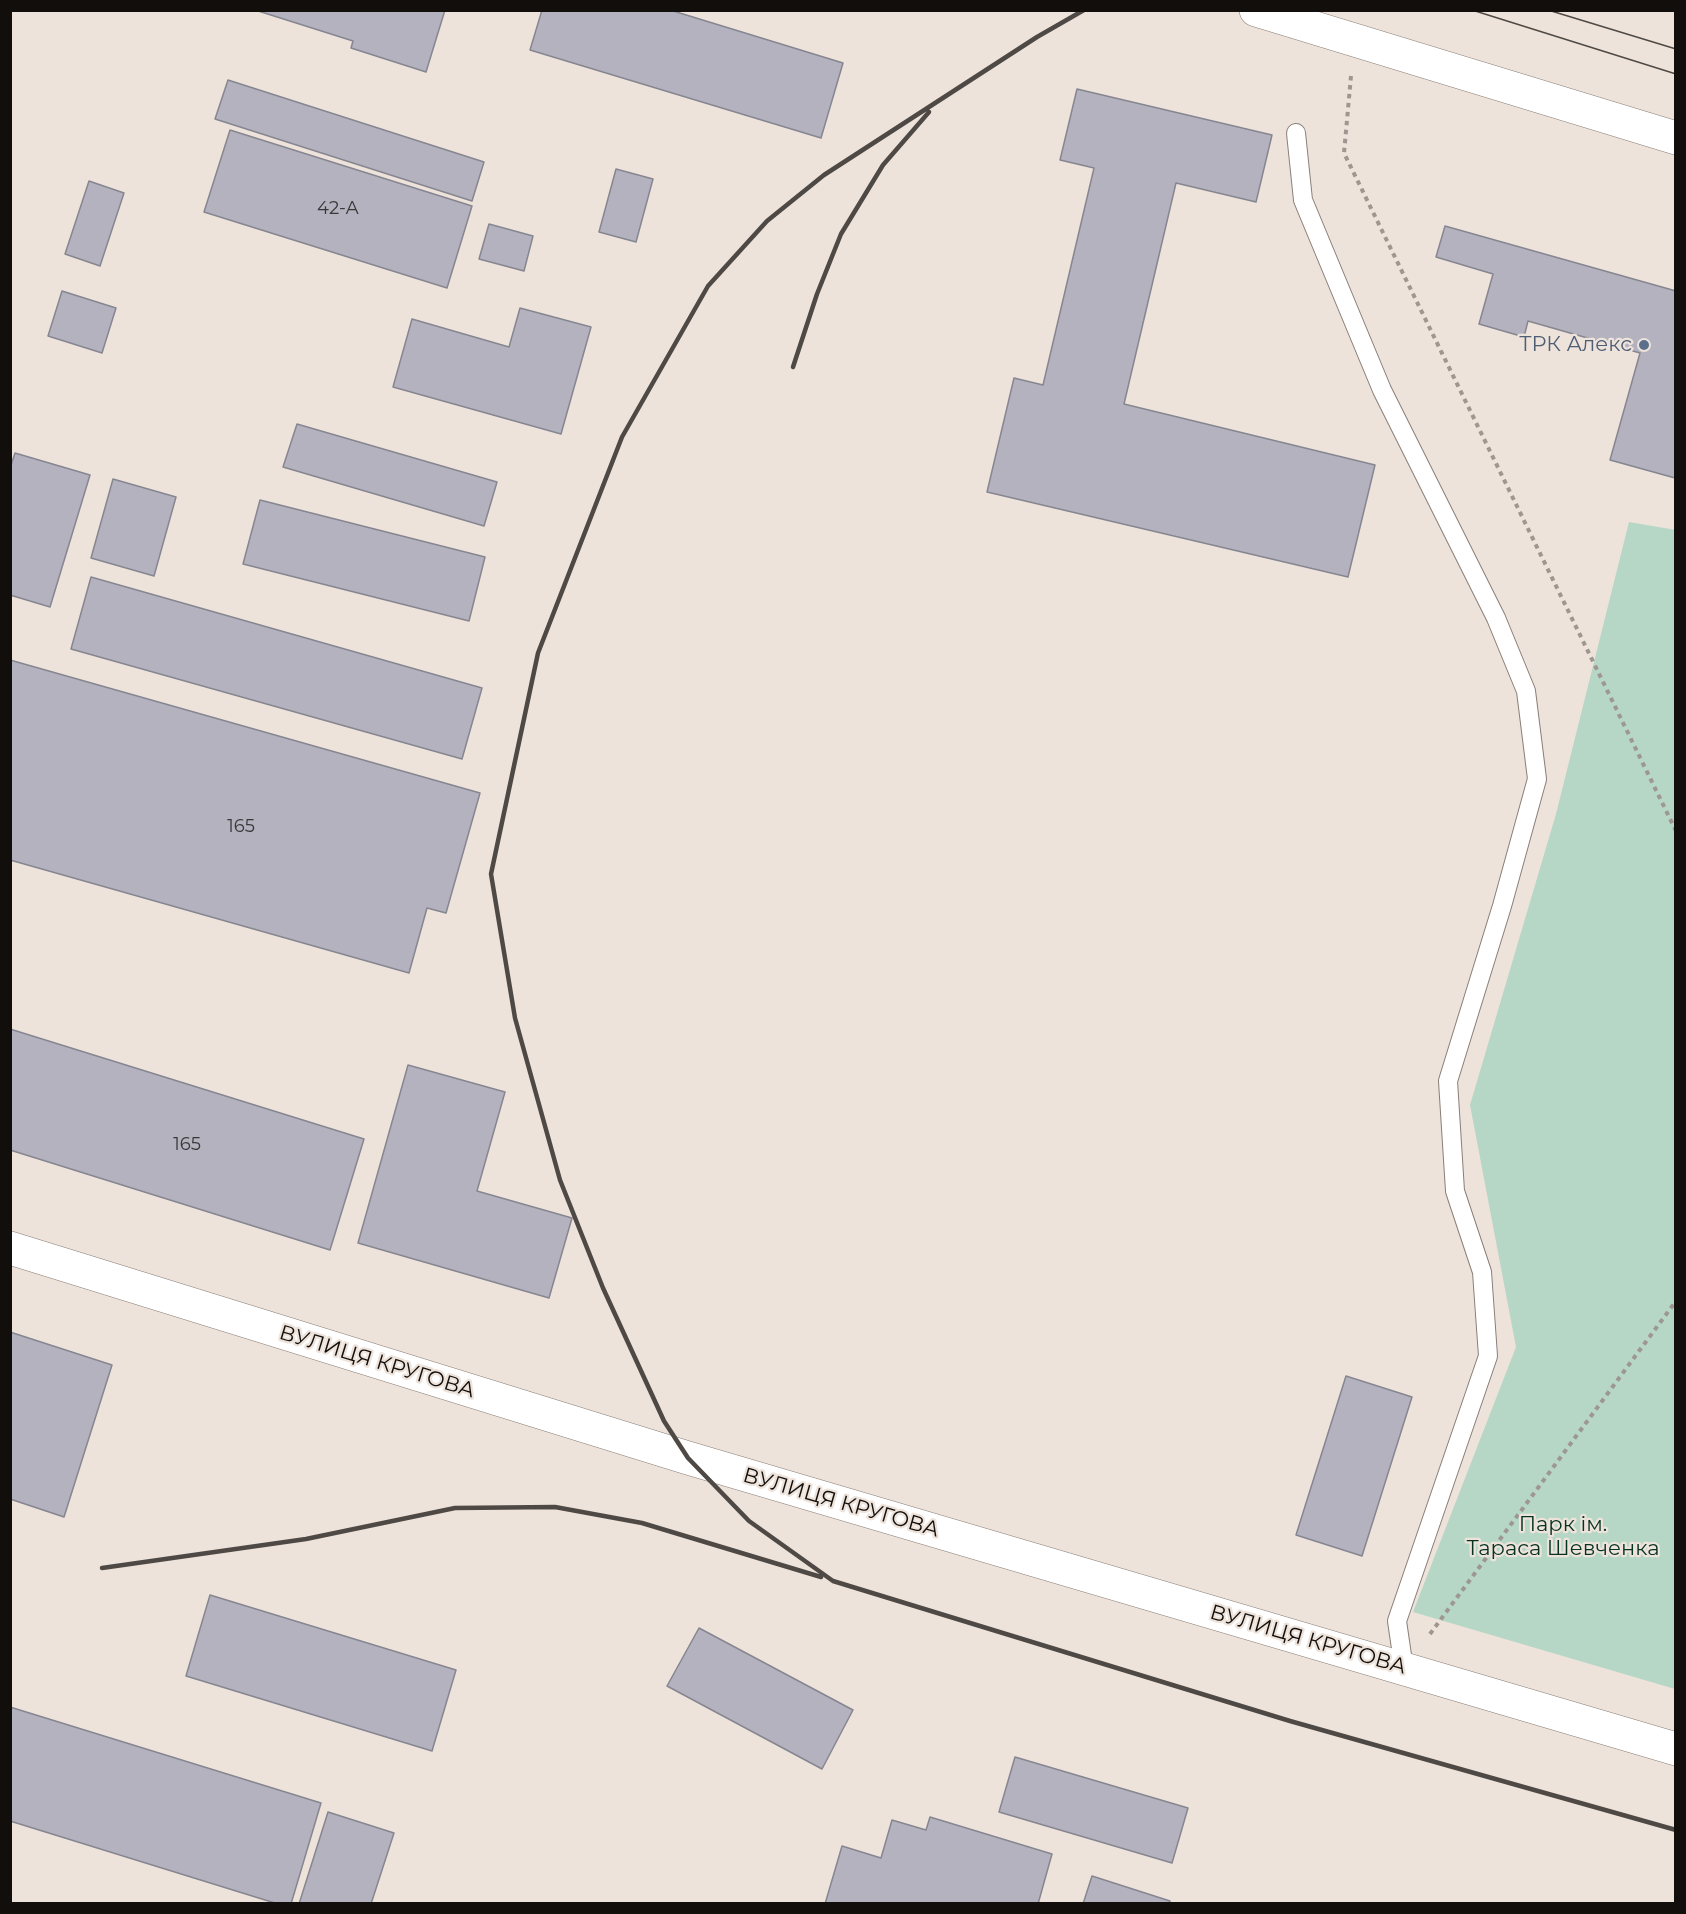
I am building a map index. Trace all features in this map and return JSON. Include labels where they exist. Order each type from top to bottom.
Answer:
[{"type":"street","points":[[1256,10],[1676,138]]},
{"type":"street","name":"ВУЛИЦЯ КРУГОВА","points":[[10,1248],[699,1462],[1676,1749]]},
{"type":"lane","points":[[1296,133],[1303,200],[1382,390],[1496,618],[1526,691],[1538,779],[1448,1081],[1455,1191],[1482,1272],[1488,1356],[1397,1621],[1404,1669]]},
{"type":"path","points":[[1351,75],[1344,153],[1676,831]]},
{"type":"path","points":[[1404,1669],[1676,1301]]},
{"type":"green space","name":"Парк ім. Тараса Шевченка","points":[[1629,522],[1676,530],[1675,1689],[1413,1612],[1516,1347],[1470,1105],[1556,814]]},
{"type":"building","points":[[255,10],[445,10],[426,72],[351,48],[353,41]]},
{"type":"building","points":[[542,10],[670,10],[843,63],[821,138],[530,50]]},
{"type":"building","points":[[228,80],[484,162],[472,201],[215,119]]},
{"type":"building","points":[[1077,89],[1272,135],[1256,202],[1176,183],[1124,404],[1375,465],[1348,577],[987,492],[1014,378],[1043,385],[1094,168],[1060,160]]},
{"type":"building","points":[[230,130],[472,206],[447,288],[204,212]]},
{"type":"building","points":[[616,169],[653,179],[636,242],[599,232]]},
{"type":"building","points":[[89,181],[124,193],[100,266],[65,254]]},
{"type":"building","points":[[489,224],[533,236],[524,271],[479,259]]},
{"type":"building","name":"ТРК Алекс","points":[[1445,226],[1676,291],[1675,478],[1610,460],[1640,353],[1528,321],[1524,337],[1479,324],[1493,274],[1436,257]]},
{"type":"building","points":[[62,291],[116,308],[102,353],[48,336]]},
{"type":"building","points":[[520,308],[591,327],[561,434],[393,387],[412,319],[509,347]]},
{"type":"building","points":[[297,424],[497,482],[484,526],[283,467]]},
{"type":"building","points":[[15,453],[90,475],[50,607],[10,595],[10,468]]},
{"type":"building","points":[[113,479],[176,497],[154,576],[91,558]]},
{"type":"building","points":[[260,500],[485,557],[469,621],[243,564]]},
{"type":"building","points":[[91,577],[482,688],[462,759],[71,649]]},
{"type":"building","points":[[10,660],[480,793],[446,913],[427,908],[409,973],[10,860]]},
{"type":"building","points":[[10,1029],[364,1139],[330,1250],[10,1150]]},
{"type":"building","points":[[408,1065],[505,1092],[477,1191],[572,1218],[549,1298],[358,1243]]},
{"type":"building","points":[[10,1332],[112,1365],[64,1517],[10,1499]]},
{"type":"building","points":[[1346,1376],[1412,1397],[1362,1556],[1296,1535]]},
{"type":"building","points":[[210,1595],[456,1670],[432,1751],[186,1676]]},
{"type":"building","points":[[699,1628],[853,1710],[822,1769],[667,1686]]},
{"type":"building","points":[[10,1707],[321,1803],[291,1904],[278,1904],[10,1821]]},
{"type":"building","points":[[1015,1757],[1188,1808],[1172,1863],[999,1812]]},
{"type":"building","points":[[328,1812],[394,1833],[371,1904],[299,1904]]},
{"type":"building","points":[[930,1817],[1052,1854],[1038,1904],[825,1904],[842,1846],[881,1858],[892,1820],[926,1830]]},
{"type":"building","points":[[1092,1876],[1170,1901],[1169,1904],[1083,1904]]},
{"type":"tram line","points":[[1472,10],[1676,74]]},
{"type":"tram line","points":[[1548,10],[1676,49]]},
{"type":"railway","points":[[1084,10],[1037,37],[824,175],[767,221],[708,286],[622,437],[538,653],[491,874],[515,1018],[560,1180],[603,1288],[664,1421],[688,1458],[749,1521],[833,1581],[1290,1721],[1676,1830]]},
{"type":"railway","points":[[793,367],[817,294],[841,234],[883,165],[929,112]]},
{"type":"railway","points":[[102,1568],[306,1539],[455,1508],[555,1507],[642,1523],[821,1577]]},
{"type":"place","name":"ТРК Алекс","points":[[1644,345]]}]
